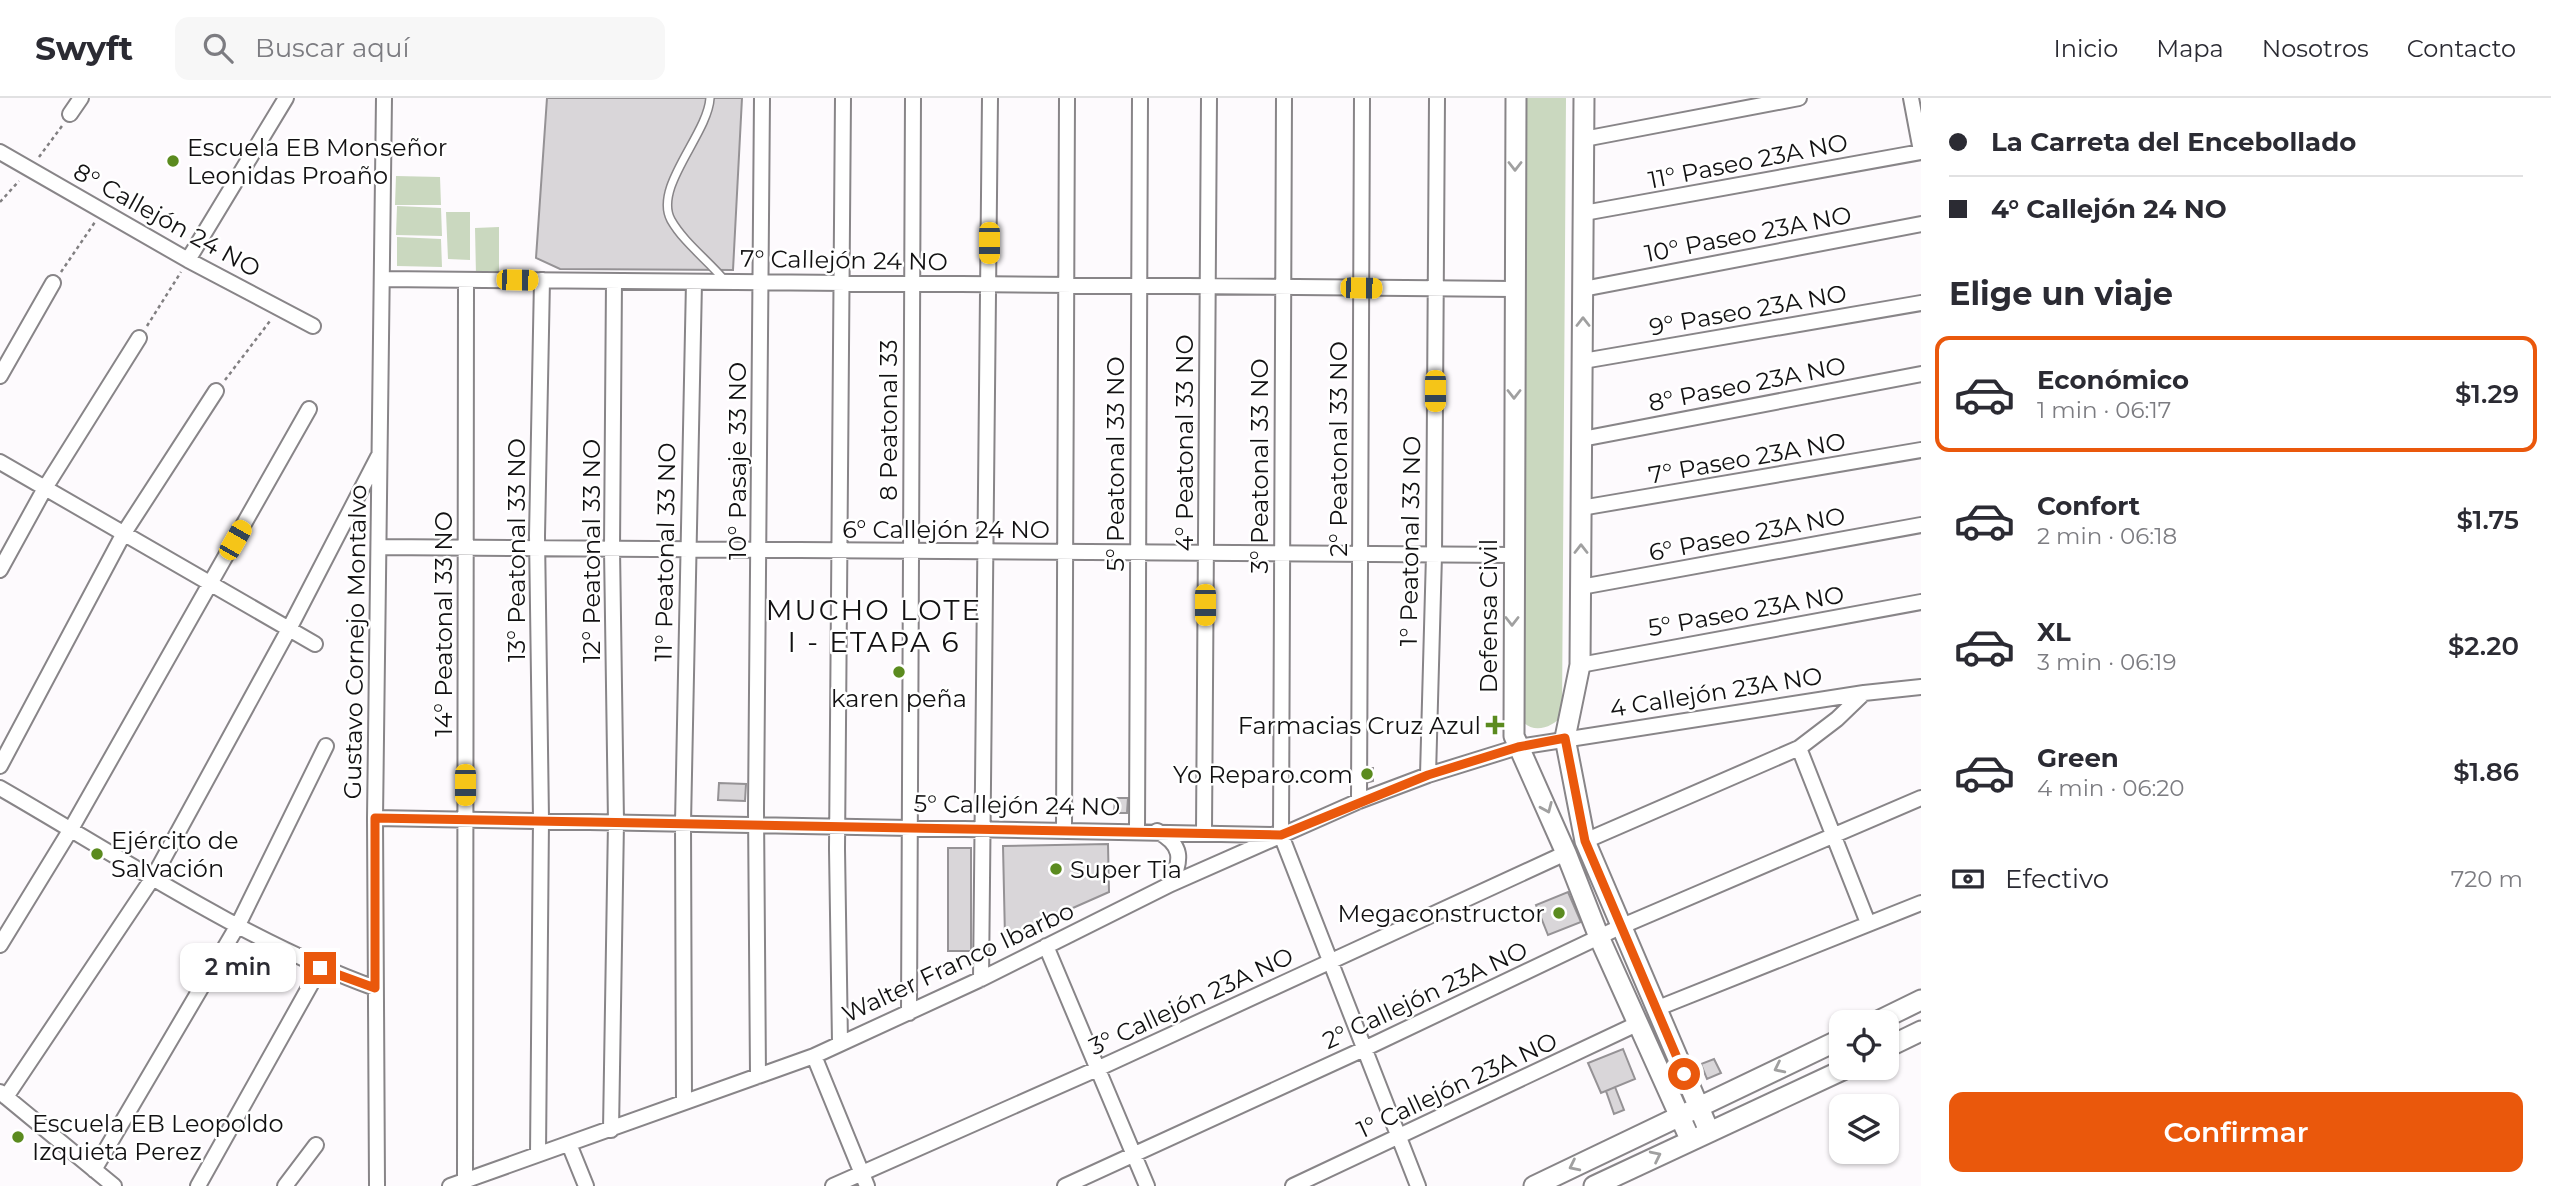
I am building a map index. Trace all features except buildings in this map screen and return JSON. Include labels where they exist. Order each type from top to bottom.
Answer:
[{"type":"street","points":[[70,114],[81,98]]},
{"type":"street","points":[[188,261],[286,98]]},
{"type":"street","name":"Gustavo Cornejo Montalvo","points":[[377,1186],[375,818],[384,98]]},
{"type":"street","name":"10° Pasaje 33 NO","points":[[758,1076],[762,98]]},
{"type":"street","points":[[840,1043],[837,825],[843,98]]},
{"type":"street","name":"8 Peatonal 33","points":[[909,1013],[914,98]]},
{"type":"street","points":[[981,979],[988,552],[990,98]]},
{"type":"street","points":[[1064,829],[1067,98]]},
{"type":"street","name":"5° Peatonal 33 NO","points":[[1136,830],[1140,98]]},
{"type":"street","name":"4° Peatonal 33 NO","points":[[1204,831],[1209,98]]},
{"type":"street","name":"3° Peatonal 33 NO","points":[[1281,835],[1284,98]]},
{"type":"street","name":"2° Peatonal 33 NO","points":[[1359,801],[1362,98]]},
{"type":"street","name":"1° Peatonal 33 NO","points":[[1428,775],[1434,555],[1437,98]]},
{"type":"street","name":"Defensa Civil","points":[[1516,98],[1512,723],[1518,747],[1566,853],[1599,937],[1690,1139]]},
{"type":"street","points":[[1584,98],[1580,665],[1565,738],[1585,841],[1709,1131]]},
{"type":"street","points":[[1584,139],[1800,98]]},
{"type":"street","points":[[1911,98],[1921,151]]},
{"type":"street","name":"11° Paseo 23A NO","points":[[1584,214],[1921,151]]},
{"type":"street","name":"8° Callejón 24 NO","points":[[0,152],[188,261],[313,326]]},
{"type":"street","name":"10° Paseo 23A NO","points":[[1583,289],[1921,224]]},
{"type":"street","name":"7° Callejón 24 NO","points":[[382,279],[1514,289]]},
{"type":"street","name":"14° Peatonal 33 NO","points":[[455,1184],[465,819],[466,279]]},
{"type":"street","name":"13° Peatonal 33 NO","points":[[538,1154],[541,819],[537,548],[542,280]]},
{"type":"street","name":"12° Peatonal 33 NO","points":[[611,1130],[615,822],[612,549],[614,281]]},
{"type":"street","name":"11° Peatonal 33 NO","points":[[684,1102],[683,823],[694,282]]},
{"type":"street","points":[[0,376],[53,283]]},
{"type":"street","name":"9° Paseo 23A NO","points":[[1583,361],[1921,303]]},
{"type":"street","points":[[0,570],[45,488],[139,338]]},
{"type":"street","name":"8° Paseo 23A NO","points":[[1582,439],[1921,374]]},
{"type":"street","points":[[0,766],[124,533],[216,391]]},
{"type":"street","points":[[0,946],[71,829],[309,409]]},
{"type":"street","name":"7° Paseo 23A NO","points":[[1581,508],[1921,450]]},
{"type":"street","points":[[114,1186],[3,1094],[154,876],[289,629],[380,453]]},
{"type":"street","points":[[0,462],[315,644]]},
{"type":"street","name":"6° Paseo 23A NO","points":[[1581,587],[1921,525]]},
{"type":"street","name":"6° Callejón 24 NO","points":[[379,547],[1512,555]]},
{"type":"street","name":"5° Paseo 23A NO","points":[[1580,665],[1921,602]]},
{"type":"street","name":"4 Callejón 23A NO","points":[[1518,747],[1864,693],[1921,687]]},
{"type":"street","points":[[1585,841],[1799,748],[1864,693]]},
{"type":"street","points":[[94,1170],[238,925],[326,746]]},
{"type":"street","name":"Walter Franco Ibarbo","points":[[455,1184],[814,1056],[981,979],[1171,884],[1281,835],[1428,775],[1518,747]]},
{"type":"street","points":[[1799,748],[1868,923]]},
{"type":"street","points":[[0,788],[238,925],[320,968],[375,988]]},
{"type":"street","name":"2° Callejón 23A NO","points":[[1065,1186],[1364,1049],[1620,927],[1921,798]]},
{"type":"street","name":"5° Callejón 24 NO","points":[[375,818],[1156,830],[1281,835]]},
{"type":"street","points":[[1156,830],[1168,837],[1180,853],[1180,862],[1171,884]]},
{"type":"street","points":[[1281,835],[1418,1186]]},
{"type":"street","name":"3° Callejón 23A NO","points":[[832,1186],[864,1180],[1097,1069],[1566,853]]},
{"type":"street","points":[[1658,1007],[1921,903]]},
{"type":"street","points":[[1046,946],[1147,1186]]},
{"type":"street","points":[[198,1186],[320,968]]},
{"type":"street","points":[[1899,1011],[1921,1000]]},
{"type":"street","name":"1° Callejón 23A NO","points":[[1293,1186],[1639,1023]]},
{"type":"street","points":[[1899,1042],[1921,1031]]},
{"type":"street","points":[[1534,1186],[1829,1045]]},
{"type":"street","points":[[814,1056],[864,1180]]},
{"type":"street","points":[[1594,1186],[1829,1076]]},
{"type":"street","points":[[569,1143],[586,1186]]},
{"type":"street","points":[[285,1186],[316,1145]]},
{"type":"lane","points":[[710,98],[708,114],[673,180],[668,202],[670,217],[678,229],[726,282]]},
{"type":"path","points":[[53,283],[102,211]]},
{"type":"path","points":[[139,338],[188,261]]},
{"type":"path","points":[[216,391],[281,307]]},
{"type":"green space","points":[[1522,98],[1566,98],[1562,715],[1543,728],[1532,727],[1522,721]]},
{"type":"green space","points":[[396,176],[440,177],[441,205],[395,205]]},
{"type":"green space","points":[[397,206],[441,208],[442,236],[396,235]]},
{"type":"green space","points":[[446,212],[470,212],[470,260],[448,259]]},
{"type":"green space","points":[[499,227],[499,276],[476,275],[475,228]]},
{"type":"green space","points":[[397,237],[441,239],[442,267],[397,266]]},
{"type":"place","name":"Escuela EB Monseñor Leonidas Proaño","points":[[173,161]]},
{"type":"place","name":"karen peña","points":[[899,672]]},
{"type":"place","name":"Farmacias Cruz Azul","points":[[1495,725]]},
{"type":"place","name":"Yo Reparo.com","points":[[1367,774]]},
{"type":"place","name":"Ejército de Salvación","points":[[97,854]]},
{"type":"place","name":"Super Tia","points":[[1056,869]]},
{"type":"place","name":"Megaconstructor","points":[[1559,913]]},
{"type":"place","name":"Escuela EB Leopoldo Izquieta Perez","points":[[18,1137]]},
{"type":"district","name":"MUCHO LOTE I - ETAPA 6","points":[[874,626]]},
{"type":"route","points":[[320,968],[375,988],[375,818],[1204,831],[1281,835],[1428,775],[1518,747],[1565,738],[1585,841],[1620,927],[1658,1007],[1684,1074]]}]
